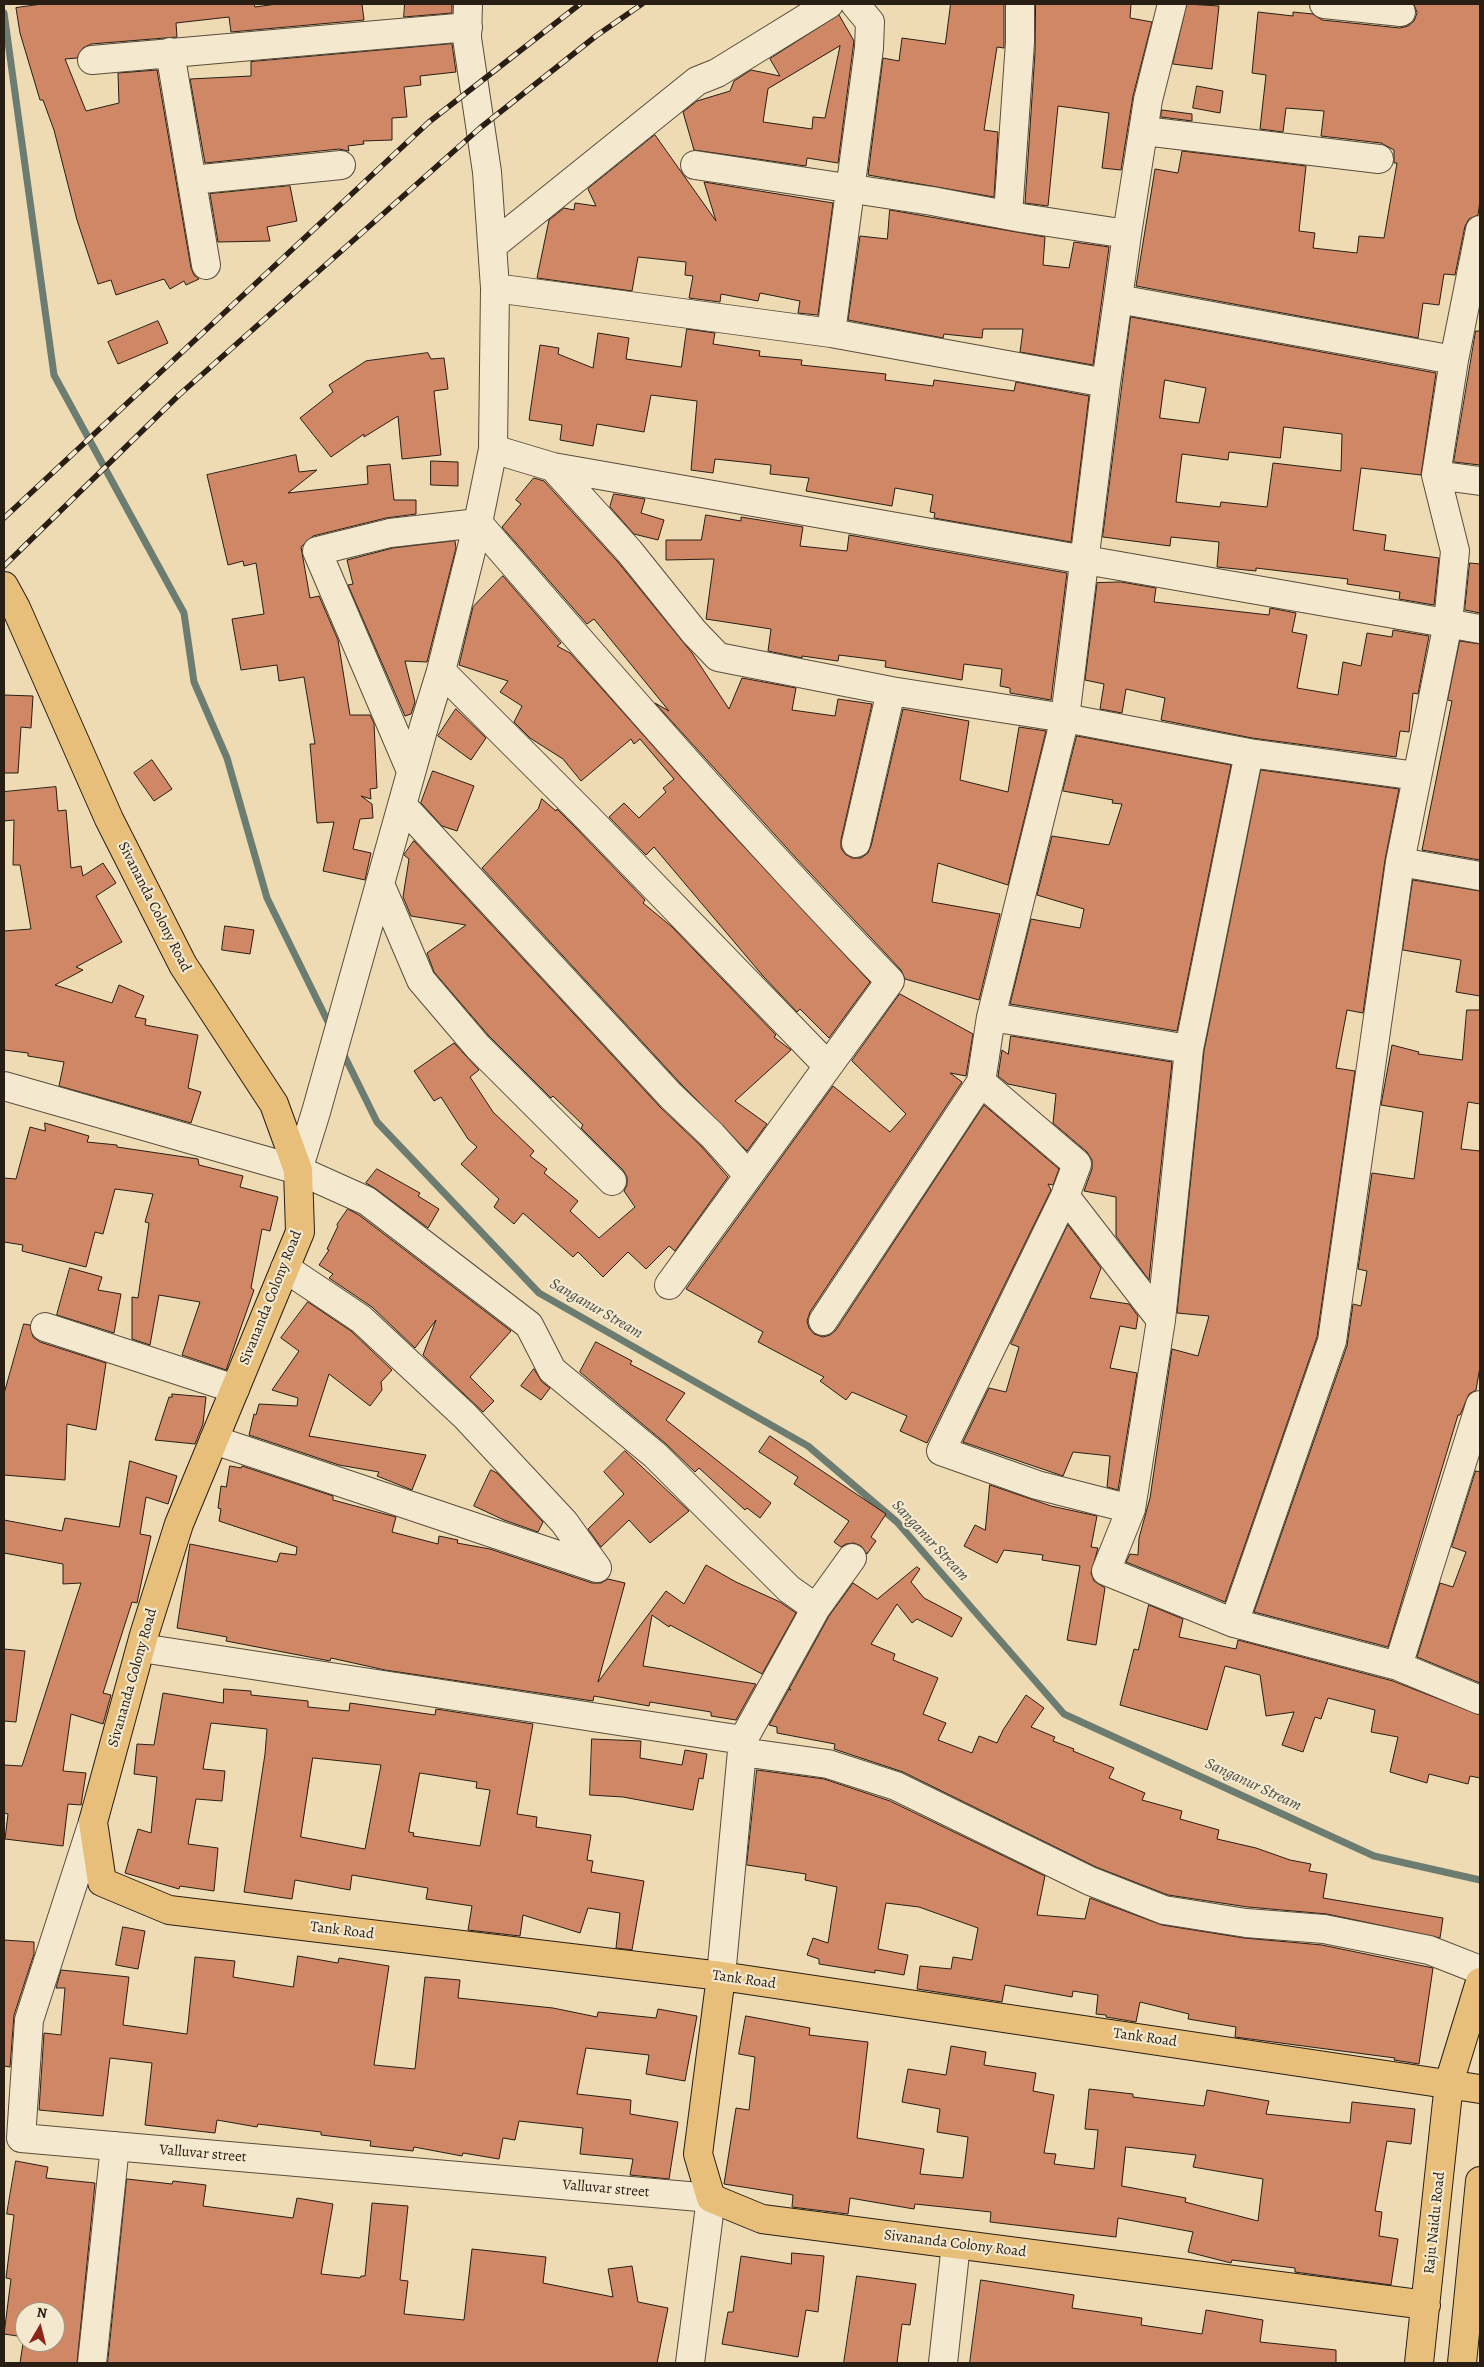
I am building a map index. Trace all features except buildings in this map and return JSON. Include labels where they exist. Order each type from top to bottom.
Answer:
[{"type":"main road","name":"Sivananda Colony Road","points":[[10,597],[109,818],[183,965],[274,1104],[298,1170],[300,1232],[179,1524],[141,1648],[93,1822]]},
{"type":"main road","name":"Tank Road","points":[[93,1822],[102,1882],[169,1910],[721,1976],[1480,2089]]},
{"type":"main road","points":[[711,2198],[698,2154],[721,1976]]},
{"type":"main road","name":"Raju Naidu Road","points":[[1419,2363],[1449,2083],[1480,1982]]},
{"type":"main road","points":[[1462,2363],[1480,2181]]},
{"type":"main road","name":"Sivananda Colony Road","points":[[711,2198],[762,2219],[1426,2305]]},
{"type":"street","points":[[492,246],[697,81],[717,73],[829,4]]},
{"type":"street","points":[[831,333],[869,48],[870,22],[855,4]]},
{"type":"street","points":[[1008,215],[1020,42],[1020,4]]},
{"type":"street","points":[[823,1321],[981,1082],[991,1016],[1065,718],[1118,299],[1148,100],[1172,4]]},
{"type":"street","points":[[1333,4],[1401,12]]},
{"type":"street","points":[[92,60],[468,15],[467,38],[487,172],[492,246],[494,288],[493,449],[478,523],[441,671],[298,1170]]},
{"type":"street","points":[[170,52],[206,265]]},
{"type":"street","points":[[1144,131],[1379,159]]},
{"type":"street","points":[[192,180],[341,164]]},
{"type":"street","points":[[695,165],[1128,234]]},
{"type":"street","points":[[1234,1623],[1332,1341],[1400,862],[1448,623],[1455,550],[1436,476],[1454,360],[1480,230]]},
{"type":"street","points":[[494,288],[831,333],[1106,383]]},
{"type":"street","points":[[1118,299],[1454,360]]},
{"type":"street","points":[[493,449],[553,467],[1480,629]]},
{"type":"street","points":[[553,467],[629,551],[694,632],[718,657],[891,691],[1065,718],[1250,753],[1417,776]]},
{"type":"street","points":[[1436,476],[1480,481]]},
{"type":"street","points":[[411,771],[317,551],[390,533],[478,523]]},
{"type":"street","points":[[478,523],[670,742],[816,904],[890,981],[669,1285]]},
{"type":"street","points":[[441,671],[587,817],[828,1066]]},
{"type":"street","points":[[856,843],[891,691]]},
{"type":"street","points":[[1250,753],[1189,1049],[1161,1320],[1131,1509],[1106,1570],[1234,1623],[1398,1666],[1480,1700]]},
{"type":"street","points":[[402,805],[671,1096],[712,1135],[748,1175]]},
{"type":"street","points":[[1400,862],[1480,876]]},
{"type":"street","points":[[380,884],[420,980],[478,1047],[612,1181]]},
{"type":"street","points":[[991,1016],[1189,1049]]},
{"type":"street","points":[[981,1082],[1077,1164],[1065,1196],[941,1451],[1037,1485],[1131,1509]]},
{"type":"street","points":[[4,1086],[298,1170],[367,1201],[529,1325],[552,1370],[655,1455],[789,1589],[816,1608]]},
{"type":"street","points":[[1065,1196],[1161,1320]]},
{"type":"street","points":[[214,1440],[597,1568],[564,1522],[465,1416],[361,1320],[285,1268]]},
{"type":"street","points":[[45,1328],[235,1389]]},
{"type":"street","points":[[1398,1666],[1480,1405]]},
{"type":"street","points":[[721,1976],[742,1746],[816,1608],[852,1558]]},
{"type":"street","points":[[141,1648],[742,1746],[828,1764],[896,1786],[1090,1881],[1164,1910],[1246,1923],[1324,1929],[1429,1950],[1480,1970]]},
{"type":"street","name":"Valluvar street","points":[[93,1822],[28,2020],[21,2138],[711,2198]]},
{"type":"street","points":[[92,2363],[115,2146]]},
{"type":"street","points":[[690,2363],[711,2198]]},
{"type":"street","points":[[943,2363],[956,2244]]},
{"type":"waterway","points":[[4,13],[54,375],[184,613],[194,682],[227,758],[267,898],[331,1028]]},
{"type":"waterway","name":"Sanganur Stream","points":[[341,1049],[377,1122],[539,1293],[808,1446],[897,1522],[1064,1714],[1374,1856],[1480,1880]]},
{"type":"railway","points":[[4,518],[429,122],[580,4]]},
{"type":"railway","points":[[4,566],[179,395],[480,128],[596,36],[642,4]]}]
